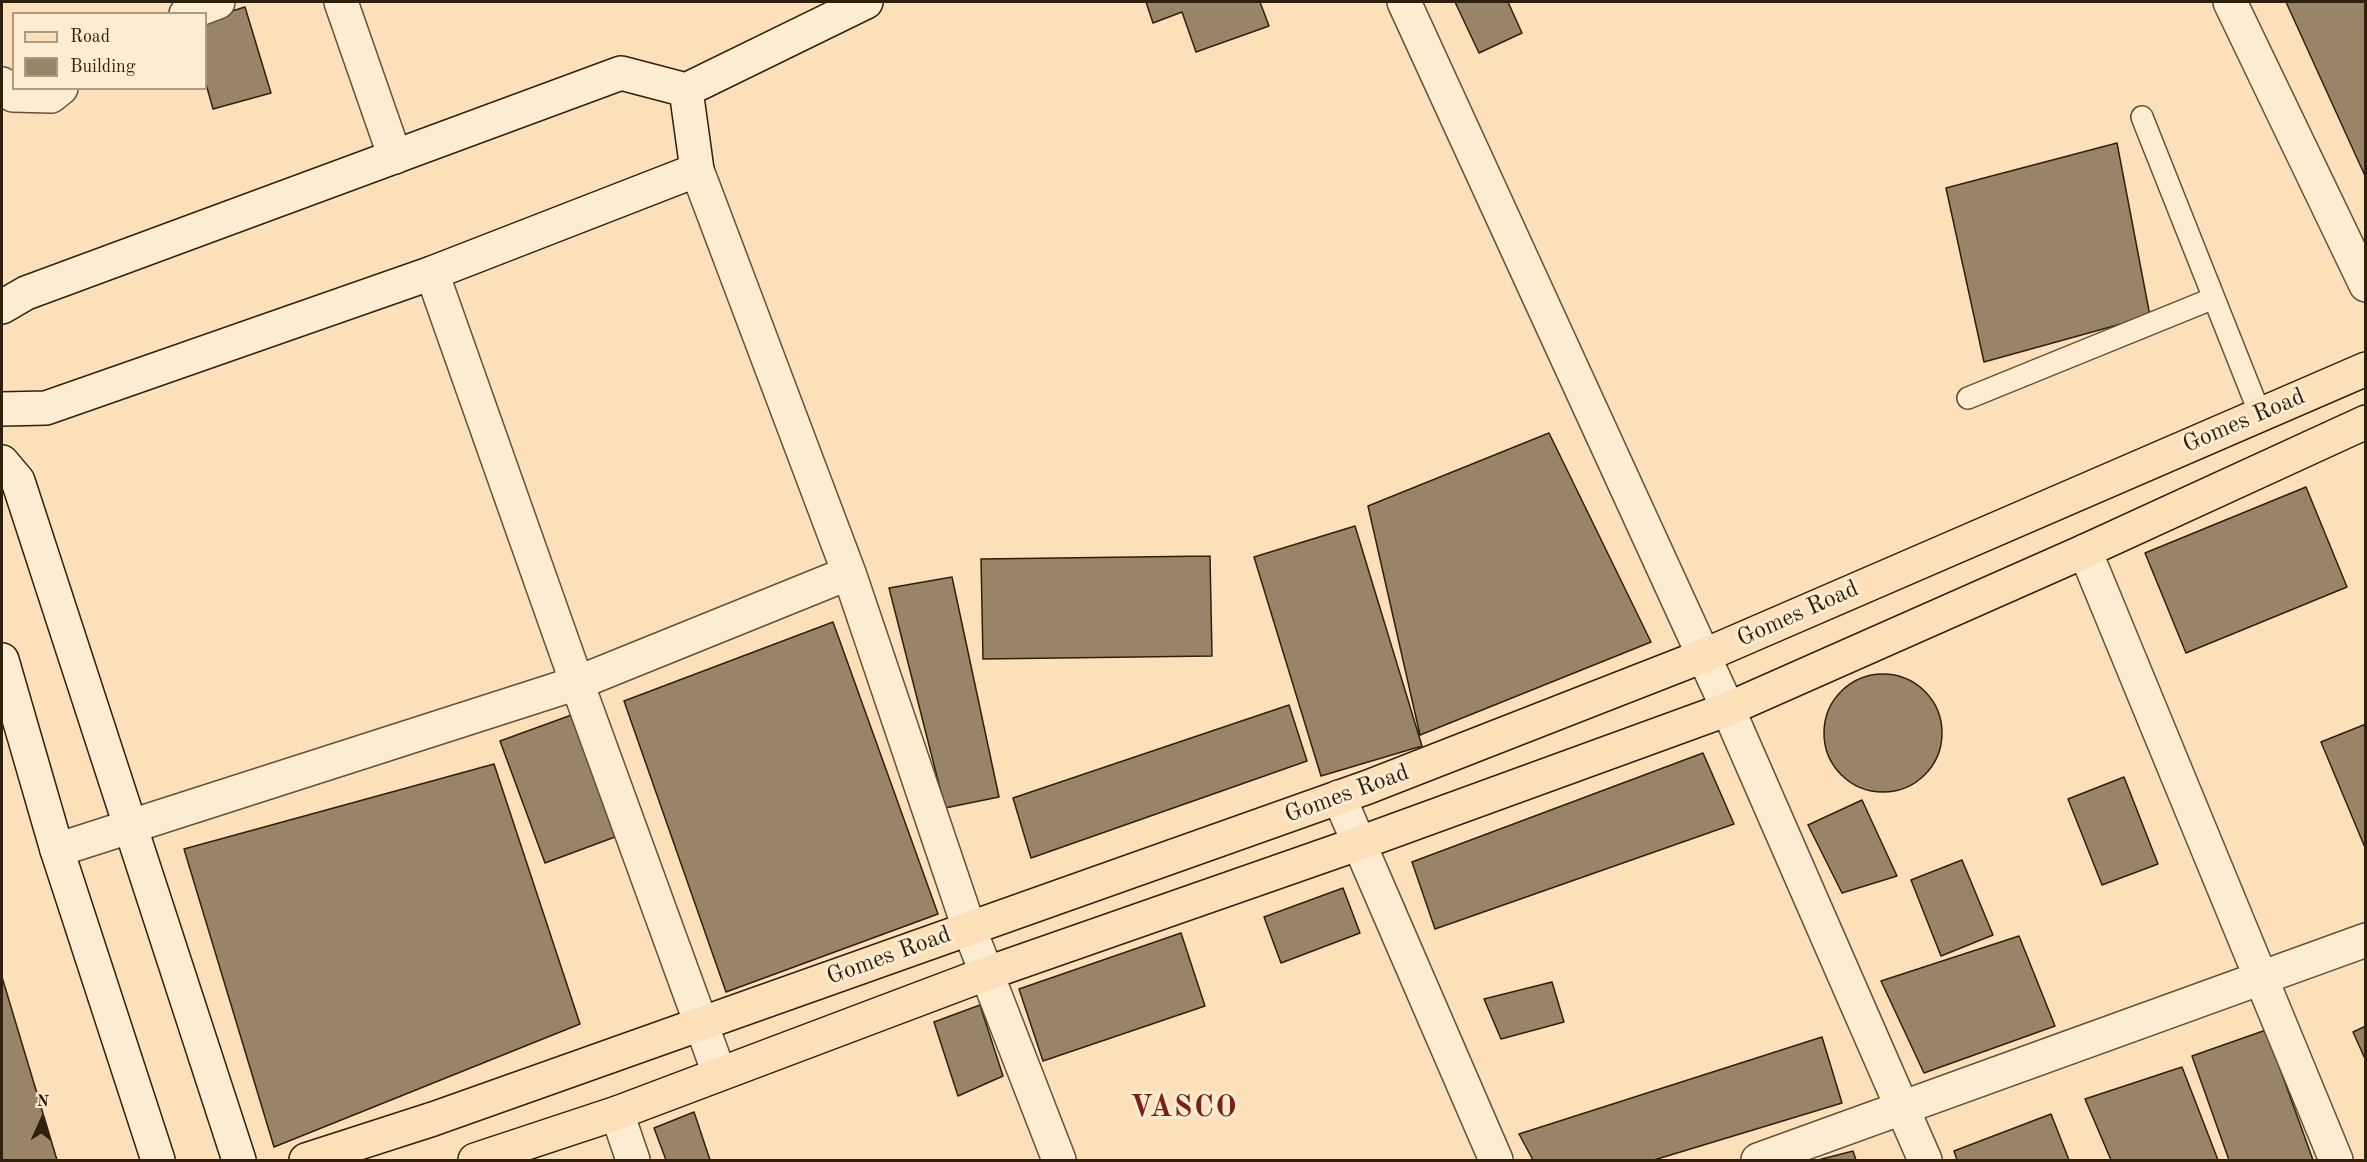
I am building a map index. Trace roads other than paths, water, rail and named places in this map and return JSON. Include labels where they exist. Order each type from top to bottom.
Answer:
[{"type":"main road","name":"Gomes Road","points":[[306,1161],[433,1119],[1339,797],[1703,656],[2366,369]]},
{"type":"main road","name":"Gomes Road","points":[[475,1161],[617,1113],[988,973],[1360,843],[1728,709],[2085,552],[2366,422]]},
{"type":"street","points":[[191,12],[218,2]]},
{"type":"street","points":[[341,2],[395,157]]},
{"type":"street","points":[[2,307],[26,293],[621,73],[686,90],[866,2]]},
{"type":"street","points":[[1404,2],[1728,709],[1925,1161]]},
{"type":"street","points":[[2230,2],[2366,285]]},
{"type":"street","points":[[2,84],[13,95],[51,96],[58,90]]},
{"type":"street","points":[[686,90],[697,170],[849,573],[969,928],[1059,1161]]},
{"type":"street","points":[[2,409],[46,408],[432,273],[697,170]]},
{"type":"street","points":[[432,273],[577,683],[719,1073]]},
{"type":"street","points":[[2,462],[18,481],[239,1161]]},
{"type":"street","points":[[2085,552],[2336,1161]]},
{"type":"street","points":[[57,849],[577,683],[849,573]]},
{"type":"street","points":[[2,660],[57,849],[158,1161]]},
{"type":"street","points":[[1339,797],[1496,1161]]},
{"type":"street","points":[[1758,1161],[2366,940]]},
{"type":"street","points":[[617,1113],[633,1161]]},
{"type":"lane","points":[[2142,117],[2260,414]]},
{"type":"lane","points":[[1968,398],[2214,298]]},
{"type":"district","name":"VASCO","points":[[1184,1108]]}]
